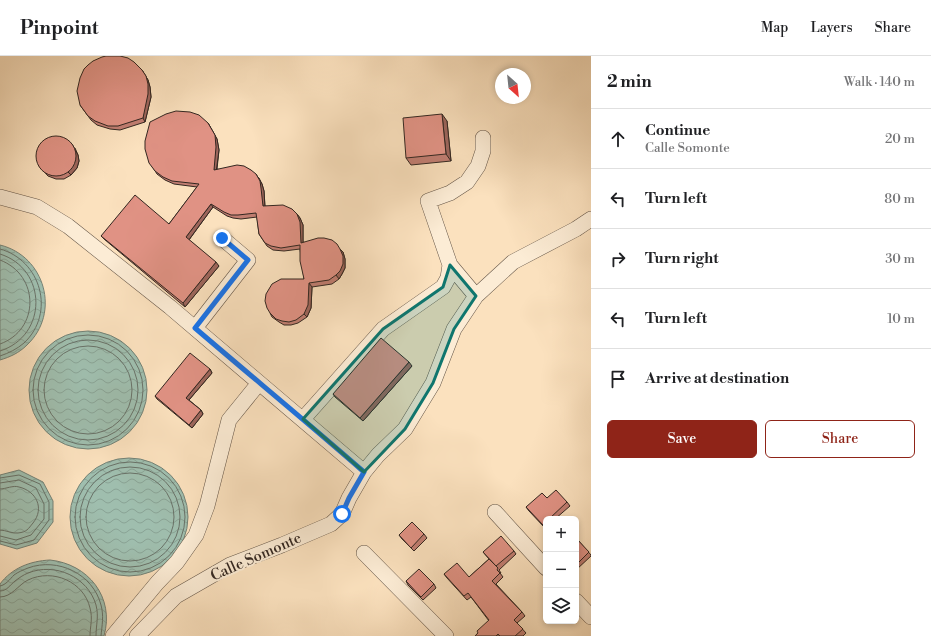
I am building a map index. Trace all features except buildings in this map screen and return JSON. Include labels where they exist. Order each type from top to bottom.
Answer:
[{"type":"street","points":[[476,296],[450,265],[428,201],[450,193],[467,182],[478,166],[483,151],[483,138]]},
{"type":"street","points":[[0,197],[37,207],[68,226],[170,307],[364,472]]},
{"type":"street","name":"Calle Somonte","points":[[137,636],[176,596],[230,565],[331,524],[342,514],[349,498],[364,472],[378,455],[405,430],[434,383],[454,329],[476,296],[513,262],[576,229],[591,219]]},
{"type":"street","points":[[195,328],[248,260],[222,238]]},
{"type":"street","points":[[303,419],[382,329],[443,286],[448,278],[450,265]]},
{"type":"street","points":[[113,636],[157,583],[177,562],[196,535],[207,506],[229,420],[259,383]]},
{"type":"street","points":[[495,512],[543,565]]},
{"type":"street","points":[[364,553],[446,636]]},
{"type":"street","points":[[579,604],[591,618]]},
{"type":"highlighted area","points":[[450,265],[476,296],[454,329],[433,383],[405,429],[364,472],[303,419],[383,329],[443,287]]},
{"type":"water","points":[[0,245],[15,251],[28,261],[37,273],[43,287],[45,302],[43,317],[37,332],[27,345],[11,356],[0,360]]},
{"type":"water","points":[[88,331],[111,335],[130,348],[143,367],[147,390],[143,413],[130,432],[111,445],[88,449],[65,445],[46,432],[33,413],[29,390],[33,367],[46,348],[65,335]]},
{"type":"water","points":[[129,458],[152,462],[171,475],[184,494],[188,517],[184,540],[171,559],[152,572],[129,576],[106,572],[87,559],[74,540],[70,517],[74,494],[87,475],[106,462]]},
{"type":"water","points":[[19,470],[43,482],[53,501],[53,522],[37,543],[17,549],[0,544],[0,475]]},
{"type":"water","points":[[50,560],[64,563],[76,568],[87,576],[95,585],[102,596],[106,608],[104,636],[0,636],[0,584],[5,578],[22,566]]},
{"type":"route","points":[[222,238],[248,260],[195,328],[364,472],[349,498],[342,514]]}]
